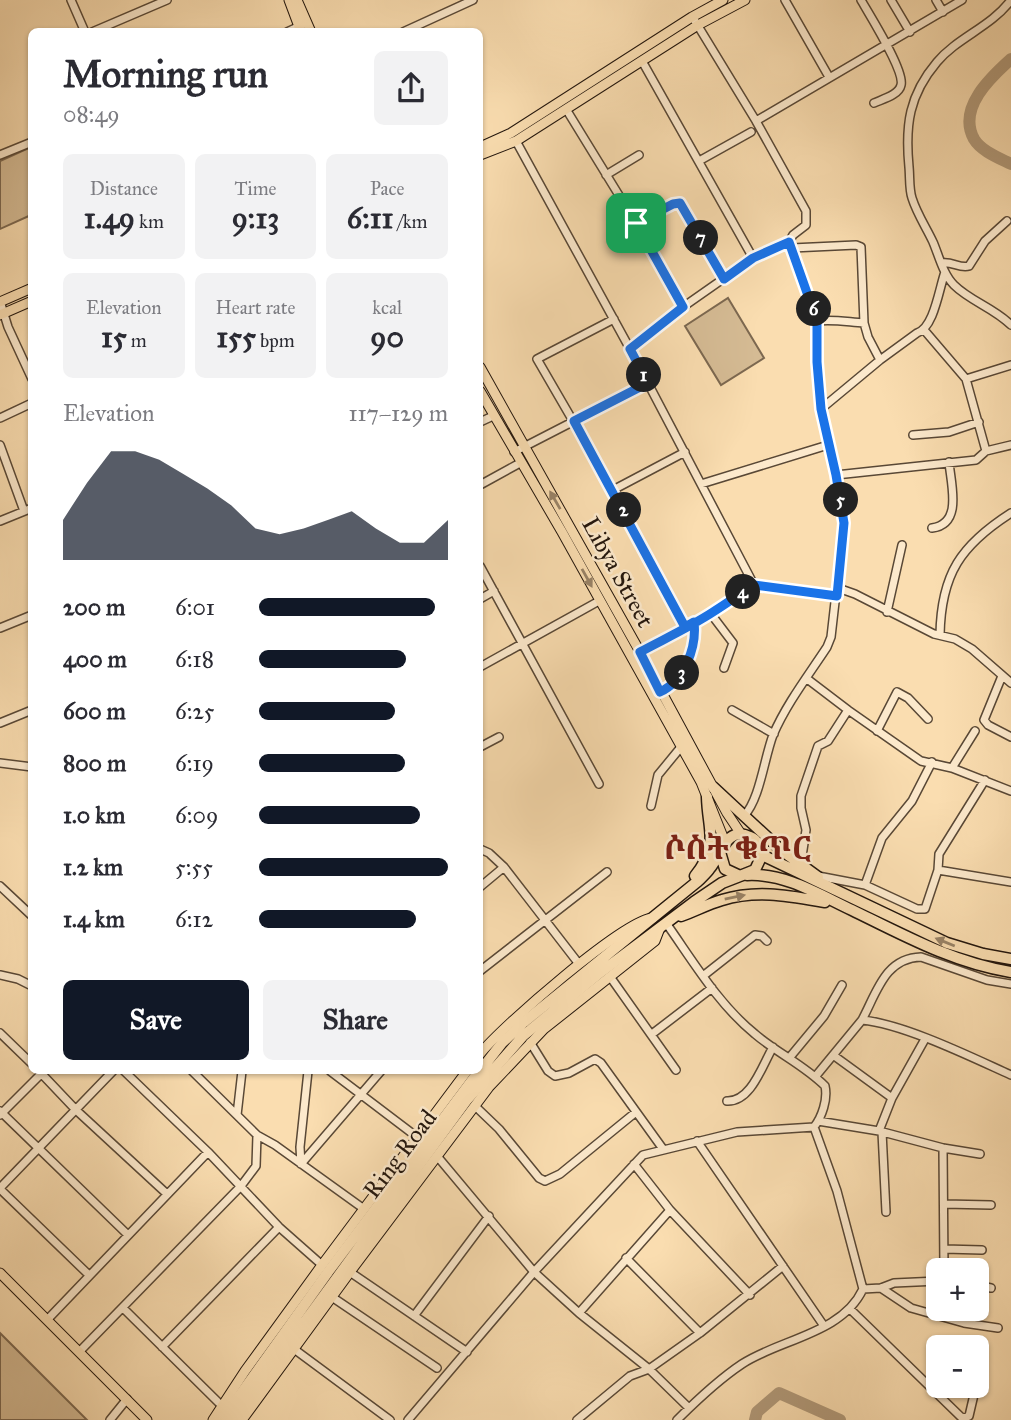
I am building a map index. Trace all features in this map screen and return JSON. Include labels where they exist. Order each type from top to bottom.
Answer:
[{"type":"highway","points":[[710,792],[744,816],[781,850],[835,889]]},
{"type":"highway","points":[[681,895],[710,854],[710,792]]},
{"type":"highway","points":[[743,876],[755,870],[762,855],[753,838],[741,834],[729,837],[722,847],[725,869],[743,876],[766,874],[779,877],[942,953],[977,965],[1011,972]]},
{"type":"highway","name":"Ring Road","points":[[233,1420],[466,1101],[498,1062],[539,1021],[663,922],[681,895],[710,869],[722,847]]},
{"type":"highway","points":[[762,855],[947,943],[1011,959]]},
{"type":"highway","name":"Ring Road","points":[[483,1067],[524,1022],[663,922],[722,883],[743,876]]},
{"type":"highway","points":[[663,922],[723,899],[763,893],[842,905]]},
{"type":"highway","name":"Ring Road","points":[[222,1420],[328,1272],[477,1074]]},
{"type":"main road","points":[[289,0],[304,28]]},
{"type":"main road","points":[[297,0],[304,28]]},
{"type":"main road","points":[[483,154],[516,141],[642,61],[723,0]]},
{"type":"main road","points":[[483,146],[511,133],[695,21],[745,0]]},
{"type":"main road","points":[[0,301],[28,290]]},
{"type":"main road","points":[[2,314],[28,303]]},
{"type":"main road","name":"Libya Street","points":[[483,372],[636,654],[681,747],[741,834]]},
{"type":"main road","name":"Libya Street","points":[[483,397],[599,601],[660,692],[710,792],[722,847]]},
{"type":"main road","points":[[242,1420],[474,1106],[530,1042],[655,941],[663,922],[645,918],[634,924],[579,964],[483,1046]]},
{"type":"main road","points":[[212,1420],[322,1265],[465,1074]]},
{"type":"main road","points":[[0,1273],[147,1420]]},
{"type":"street","points":[[71,0],[83,28]]},
{"type":"street","points":[[101,28],[167,0]]},
{"type":"street","points":[[412,28],[474,0]]},
{"type":"street","points":[[785,0],[828,77]]},
{"type":"street","points":[[861,0],[901,75],[902,84],[897,92],[874,103]]},
{"type":"street","points":[[891,0],[909,32]]},
{"type":"street","points":[[936,0],[943,12]]},
{"type":"street","points":[[756,121],[962,0]]},
{"type":"street","points":[[1011,0],[993,20],[946,53],[920,87],[911,106],[907,128],[911,195],[945,272],[953,284],[964,293],[1002,315],[1011,325]]},
{"type":"street","points":[[695,21],[756,121],[806,211],[806,225],[790,238],[817,321],[821,409],[844,523],[831,637],[787,705],[764,760],[755,800],[744,816]]},
{"type":"street","points":[[642,61],[753,258]]},
{"type":"street","points":[[566,108],[683,307]]},
{"type":"street","points":[[699,161],[751,132]]},
{"type":"street","points":[[516,141],[614,319],[754,585]]},
{"type":"street","points":[[0,155],[28,144]]},
{"type":"street","points":[[607,175],[639,155]]},
{"type":"street","points":[[636,223],[680,203],[724,279]]},
{"type":"street","points":[[943,263],[963,268],[969,266],[990,234],[1007,221]]},
{"type":"street","points":[[630,349],[683,307],[753,258],[791,245],[856,245],[861,247],[864,323],[880,360]]},
{"type":"street","points":[[821,409],[880,360],[917,333],[925,331],[931,322],[945,272]]},
{"type":"street","points":[[0,301],[2,314],[28,370]]},
{"type":"street","points":[[614,319],[537,359],[613,489],[685,627]]},
{"type":"street","points":[[817,321],[832,319],[864,323]]},
{"type":"street","points":[[925,331],[966,379],[986,451]]},
{"type":"street","points":[[966,379],[1011,365]]},
{"type":"street","points":[[514,452],[648,383]]},
{"type":"street","points":[[0,418],[28,405]]},
{"type":"street","points":[[483,421],[493,416]]},
{"type":"street","points":[[913,435],[949,432],[979,422]]},
{"type":"street","points":[[0,445],[28,509],[0,521]]},
{"type":"street","points":[[701,485],[828,445]]},
{"type":"street","points":[[836,475],[976,460],[986,451],[1011,445]]},
{"type":"street","points":[[613,489],[685,452]]},
{"type":"street","points":[[932,528],[949,522],[953,513],[949,462]]},
{"type":"street","points":[[483,483],[520,463]]},
{"type":"street","points":[[940,635],[940,612],[960,558],[986,529],[1011,513]]},
{"type":"street","points":[[887,612],[902,545]]},
{"type":"street","points":[[483,572],[598,784]]},
{"type":"street","points":[[636,654],[711,614],[754,585],[838,592],[955,639],[972,649],[1011,683]]},
{"type":"street","points":[[483,598],[494,592]]},
{"type":"street","points":[[483,665],[599,601]]},
{"type":"street","points":[[711,614],[733,643],[724,668]]},
{"type":"street","points":[[0,628],[28,617]]},
{"type":"street","points":[[660,692],[671,687],[686,665],[695,633],[694,622]]},
{"type":"street","points":[[1002,676],[984,720],[1011,737]]},
{"type":"street","points":[[806,678],[921,761],[951,768],[1011,791]]},
{"type":"street","points":[[877,731],[897,692],[908,698],[928,719]]},
{"type":"street","points":[[732,710],[774,734]]},
{"type":"street","points":[[800,863],[806,830],[801,796],[818,746],[828,741],[848,710]]},
{"type":"street","points":[[0,723],[28,712]]},
{"type":"street","points":[[951,768],[975,731]]},
{"type":"street","points":[[483,745],[499,737]]},
{"type":"street","points":[[651,806],[658,775],[681,747]]},
{"type":"street","points":[[865,885],[882,838],[912,801],[932,762]]},
{"type":"street","points":[[0,763],[28,766]]},
{"type":"street","points":[[818,876],[865,885],[922,910],[927,905],[939,854],[985,780]]},
{"type":"street","points":[[483,850],[504,867],[579,964]]},
{"type":"street","points":[[483,884],[504,867]]},
{"type":"street","points":[[937,870],[1011,882]]},
{"type":"street","points":[[483,969],[607,872]]},
{"type":"street","points":[[0,886],[28,912]]},
{"type":"street","points":[[663,922],[732,1013],[755,1034],[825,1086],[826,1093],[816,1124],[863,1289],[850,1309],[824,1326],[744,1362],[717,1382],[677,1420]]},
{"type":"street","points":[[703,976],[755,935],[762,936],[767,941]]},
{"type":"street","points":[[815,1077],[862,1020],[893,965],[912,957],[921,957],[987,980],[1011,984]]},
{"type":"street","points":[[0,975],[28,984]]},
{"type":"street","points":[[611,978],[676,1070]]},
{"type":"street","points":[[790,1058],[824,1016],[842,985]]},
{"type":"street","points":[[652,1034],[712,988]]},
{"type":"street","points":[[862,1020],[876,1021],[925,1039],[1011,1075]]},
{"type":"street","points":[[0,1033],[28,1060]]},
{"type":"street","points":[[886,1212],[880,1131],[892,1098],[925,1039]]},
{"type":"street","points":[[530,1042],[548,1071],[555,1076],[569,1073],[595,1059],[610,1074],[663,1149]]},
{"type":"street","points":[[727,1101],[741,1099],[748,1091],[773,1047]]},
{"type":"street","points":[[833,1055],[892,1098]]},
{"type":"street","points":[[39,1074],[1,1113],[128,1235]]},
{"type":"street","points":[[43,1074],[76,1110],[167,1194]]},
{"type":"street","points":[[89,1276],[0,1189],[110,1074]]},
{"type":"street","points":[[127,1074],[208,1152],[279,1227],[322,1265]]},
{"type":"street","points":[[195,1074],[257,1136],[275,1145],[364,1209]]},
{"type":"street","points":[[237,1115],[243,1074]]},
{"type":"street","points":[[301,1164],[300,1147],[308,1074]]},
{"type":"street","points":[[334,1074],[416,1137]]},
{"type":"street","points":[[301,1164],[378,1074]]},
{"type":"street","points":[[474,1106],[499,1129],[539,1178],[545,1181],[560,1174],[636,1112]]},
{"type":"street","points":[[422,1420],[411,1417],[534,1272],[643,1155],[737,1132],[816,1124],[880,1131],[943,1148],[980,1154]]},
{"type":"street","points":[[80,1351],[241,1186],[257,1166],[257,1136]]},
{"type":"street","points":[[697,1141],[824,1326]]},
{"type":"street","points":[[943,1148],[944,1258]]},
{"type":"street","points":[[48,1319],[208,1152]]},
{"type":"street","points":[[437,1156],[534,1272],[649,1369],[689,1408]]},
{"type":"street","points":[[634,1164],[670,1210],[750,1295]]},
{"type":"street","points":[[944,1204],[991,1205]]},
{"type":"street","points":[[579,1312],[670,1210]]},
{"type":"street","points":[[414,1316],[489,1216]]},
{"type":"street","points":[[163,1347],[279,1227]]},
{"type":"street","points":[[944,1249],[982,1250]]},
{"type":"street","points":[[626,1258],[701,1333]]},
{"type":"street","points":[[577,1420],[630,1376],[649,1369],[701,1333],[783,1266]]},
{"type":"street","points":[[350,1272],[467,1352]]},
{"type":"street","points":[[863,1289],[881,1288],[894,1283],[926,1282]]},
{"type":"street","points":[[881,1288],[911,1308],[964,1323],[998,1328]]},
{"type":"street","points":[[332,1297],[438,1368]]},
{"type":"street","points":[[123,1308],[221,1405]]},
{"type":"street","points":[[850,1309],[926,1383]]},
{"type":"street","points":[[294,1349],[390,1420]]},
{"type":"street","points":[[941,1398],[961,1417],[970,1416],[973,1398]]},
{"type":"street","points":[[110,1420],[127,1399]]},
{"type":"shaded area","points":[[28,148],[28,216],[0,229],[0,161]]},
{"type":"shaded area","points":[[728,298],[764,358],[721,385],[685,326]]},
{"type":"shaded area","points":[[0,1333],[87,1420],[0,1420]]},
{"type":"waterway","points":[[1011,59],[986,84],[973,105],[970,116],[970,127],[977,143],[1011,164]]},
{"type":"waterway","points":[[755,1420],[757,1412],[779,1393],[840,1420]]},
{"type":"district","name":"ሶስት ቁጥር","points":[[738,848]]},
{"type":"route","points":[[636,223],[680,203],[724,279],[753,258],[789,242],[817,321],[821,409],[844,523],[837,596],[754,585],[711,614],[694,622],[685,627],[640,652],[660,692],[671,687],[686,665],[695,633],[694,622],[685,627],[574,421],[648,383],[630,349],[683,307],[636,223]]}]
